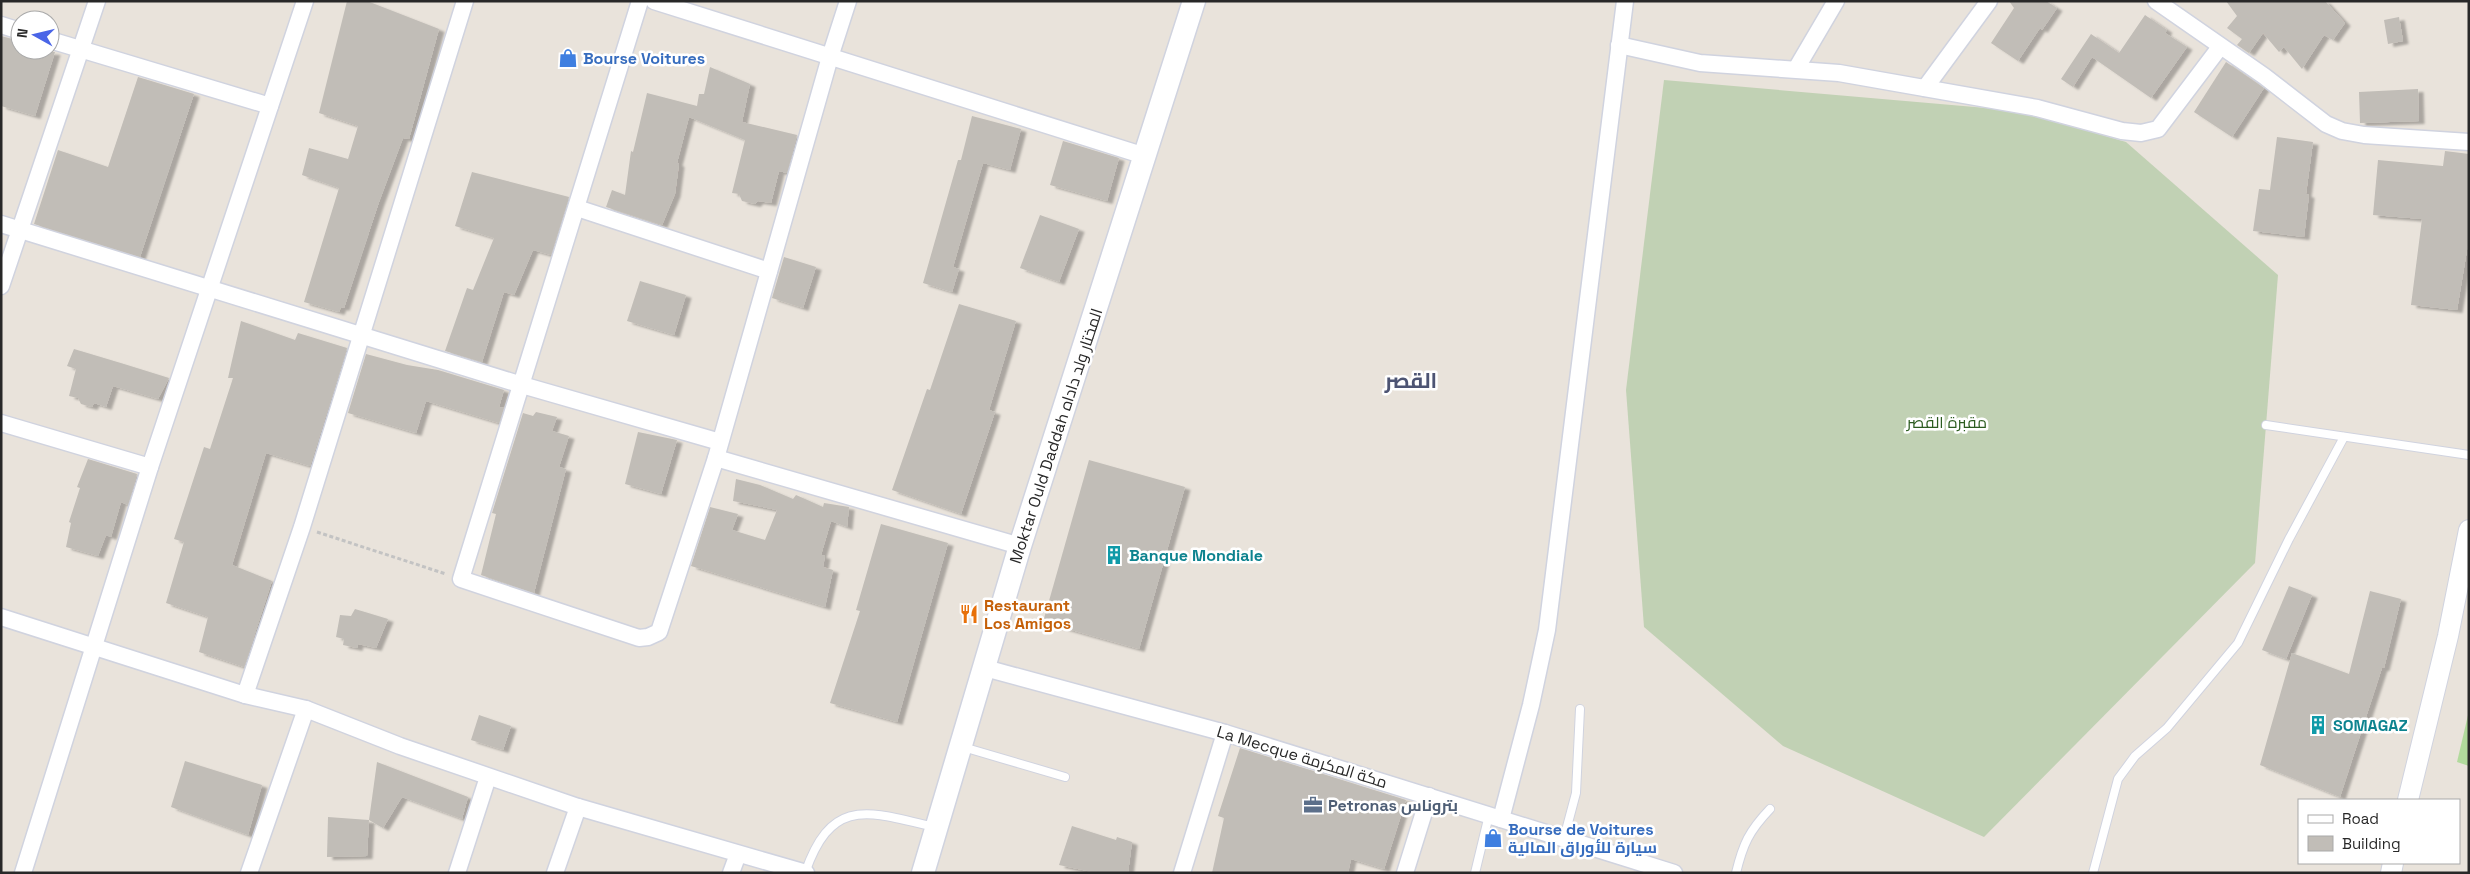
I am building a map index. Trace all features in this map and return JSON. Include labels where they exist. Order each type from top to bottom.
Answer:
[{"type":"main road","name":"Moktar Ould Daddah المختار ولد داداه","points":[[923,873],[1020,546],[1194,1]]},
{"type":"street","points":[[1,286],[97,1]]},
{"type":"street","points":[[23,873],[150,467],[305,1]]},
{"type":"street","points":[[245,696],[302,527],[466,1]]},
{"type":"street","points":[[640,1],[461,579],[639,638],[648,637],[659,632],[718,450],[830,57],[848,1]]},
{"type":"street","points":[[654,1],[1145,156]]},
{"type":"street","points":[[1495,817],[1532,705],[1547,630],[1625,1]]},
{"type":"street","points":[[1796,69],[1836,1]]},
{"type":"street","points":[[1924,88],[1989,1]]},
{"type":"street","points":[[2156,1],[2264,76],[2326,124],[2342,131],[2364,135],[2469,142]]},
{"type":"street","points":[[60,43],[270,106]]},
{"type":"street","points":[[1619,45],[1700,62],[1839,73],[2045,110],[2122,131],[2141,133],[2158,129],[2220,47]]},
{"type":"street","points":[[577,208],[769,271]]},
{"type":"street","points":[[1,224],[522,385],[718,450],[1020,546]]},
{"type":"street","points":[[1,423],[150,467]]},
{"type":"street","points":[[2408,799],[2448,636],[2469,530]]},
{"type":"street","points":[[1,617],[245,696],[306,709],[488,777],[578,808],[806,873]]},
{"type":"street","name":"La Mecque مكة المكرمة","points":[[985,668],[1225,733],[1564,838],[1637,867],[1674,873]]},
{"type":"street","points":[[249,873],[306,709]]},
{"type":"street","points":[[1182,873],[1225,733]]},
{"type":"street","points":[[457,873],[488,777]]},
{"type":"street","points":[[1405,873],[1429,796]]},
{"type":"street","points":[[555,873],[578,808]]},
{"type":"street","points":[[731,873],[738,854]]},
{"type":"lane","points":[[2266,425],[2469,455]]},
{"type":"lane","points":[[2093,873],[2118,779],[2134,756],[2167,728],[2238,643],[2289,539],[2344,437]]},
{"type":"lane","points":[[1564,838],[1576,793],[1580,709]]},
{"type":"lane","points":[[961,747],[1065,777]]},
{"type":"lane","points":[[1736,873],[1743,843],[1755,824],[1770,809]]},
{"type":"lane","points":[[806,873],[812,854],[822,835],[837,821],[858,813],[879,814],[937,827]]},
{"type":"lane","points":[[1475,873],[1495,817]]},
{"type":"path","points":[[302,527],[461,579]]},
{"type":"green space","name":"مقبرة القصر","points":[[1664,80],[2021,111],[2126,142],[2278,275],[2255,563],[1984,837],[1783,746],[1644,627],[1626,390]]},
{"type":"green space","points":[[2469,711],[2469,766],[2457,762]]},
{"type":"building","points":[[347,1],[367,1],[439,29],[409,139],[403,138],[379,202],[344,308],[341,307],[339,312],[304,302],[339,188],[302,175],[309,148],[348,159],[358,126],[319,113]]},
{"type":"building","points":[[2009,1],[2046,1],[2057,8],[2042,30],[2040,28],[2018,61],[1991,43],[2014,8]]},
{"type":"building","points":[[2226,1],[2325,1],[2345,23],[2333,40],[2324,35],[2302,69],[2284,47],[2279,52],[2263,33],[2249,53],[2237,45],[2242,39],[2227,28],[2237,16]]},
{"type":"building","points":[[2145,15],[2167,30],[2165,33],[2187,47],[2151,98],[2092,57],[2073,87],[2061,79],[2091,34],[2119,53]]},
{"type":"building","points":[[2399,17],[2403,41],[2388,44],[2384,20]]},
{"type":"building","points":[[1,36],[10,38],[10,60],[52,60],[35,116],[1,106]]},
{"type":"building","points":[[2226,62],[2264,88],[2232,137],[2194,112]]},
{"type":"building","points":[[710,67],[750,84],[742,122],[797,135],[787,173],[779,171],[771,203],[758,201],[755,204],[742,201],[739,194],[732,193],[745,140],[689,117],[677,163],[679,164],[675,194],[662,225],[606,207],[612,190],[625,195],[631,151],[633,152],[647,93],[697,106],[699,94],[704,94]]},
{"type":"building","points":[[138,77],[194,94],[140,257],[34,224],[58,150],[108,167]]},
{"type":"building","points":[[2418,89],[2419,121],[2360,123],[2359,92]]},
{"type":"building","points":[[972,116],[1021,129],[1010,170],[983,163],[953,267],[959,269],[952,292],[923,283],[958,160],[961,160]]},
{"type":"building","points":[[2277,137],[2313,142],[2306,194],[2309,195],[2304,237],[2253,231],[2259,189],[2270,190]]},
{"type":"building","points":[[1063,141],[1119,158],[1107,201],[1050,185]]},
{"type":"building","points":[[2445,151],[2469,154],[2469,238],[2457,310],[2411,305],[2422,219],[2373,215],[2378,160],[2443,166]]},
{"type":"building","points":[[472,172],[569,197],[551,255],[533,250],[514,295],[504,292],[482,362],[445,351],[467,288],[473,290],[494,238],[455,226]]},
{"type":"building","points":[[1040,215],[1079,229],[1059,282],[1020,268]]},
{"type":"building","points":[[784,257],[816,267],[803,308],[772,298]]},
{"type":"building","points":[[640,281],[686,295],[674,335],[627,321]]},
{"type":"building","points":[[959,304],[1016,321],[989,410],[995,412],[961,514],[892,490],[927,389],[930,390]]},
{"type":"building","points":[[241,321],[295,340],[298,333],[347,348],[310,466],[266,453],[232,565],[272,581],[244,667],[199,652],[208,617],[166,603],[184,542],[174,539],[204,447],[210,449],[233,378],[228,378]]},
{"type":"building","points":[[74,349],[169,378],[158,399],[113,386],[106,407],[94,403],[92,407],[81,404],[78,398],[69,396],[76,369],[67,366]]},
{"type":"building","points":[[366,354],[407,365],[438,370],[504,390],[499,407],[504,408],[499,423],[426,401],[416,433],[348,413]]},
{"type":"building","points":[[536,412],[557,417],[552,431],[569,436],[559,467],[566,469],[534,593],[481,575],[496,514],[492,513],[523,413],[533,416]]},
{"type":"building","points":[[638,432],[677,440],[661,494],[625,484]]},
{"type":"building","points":[[88,459],[137,474],[128,505],[121,502],[111,537],[106,535],[98,556],[66,547],[71,523],[69,522],[80,488],[77,487]]},
{"type":"building","name":"Banque Mondiale","points":[[1089,460],[1185,487],[1139,649],[1043,622]]},
{"type":"building","points":[[736,479],[760,485],[793,499],[796,495],[823,507],[824,503],[849,507],[847,527],[831,521],[821,555],[825,556],[823,567],[833,570],[825,607],[691,566],[710,507],[738,514],[732,530],[765,540],[777,510],[733,501]]},
{"type":"building","points":[[881,524],[948,543],[897,722],[830,703],[860,611],[856,610]]},
{"type":"building","points":[[2289,586],[2312,595],[2286,659],[2262,650]]},
{"type":"building","name":"SOMAGAZ","points":[[2370,591],[2401,599],[2384,668],[2382,668],[2340,797],[2260,765],[2292,653],[2349,674]]},
{"type":"building","points":[[355,609],[388,619],[376,648],[358,644],[357,648],[343,645],[344,639],[336,637],[340,615],[351,616]]},
{"type":"building","points":[[479,715],[511,726],[503,750],[471,740]]},
{"type":"building","name":"Petronas بتروناس","points":[[1240,748],[1406,800],[1384,869],[1351,859],[1348,873],[1212,873],[1224,818],[1218,816]]},
{"type":"building","points":[[185,761],[262,785],[248,835],[171,807]]},
{"type":"building","points":[[377,762],[468,797],[462,819],[402,797],[383,828],[369,820]]},
{"type":"building","points":[[328,817],[369,820],[367,856],[327,857]]},
{"type":"building","points":[[1072,826],[1116,840],[1117,837],[1132,842],[1128,873],[1097,873],[1059,865]]},
{"type":"place","name":"Bourse Voitures","points":[[568,58]]},
{"type":"place","name":"Banque Mondiale","points":[[1114,555]]},
{"type":"place","name":"Restaurant Los Amigos","points":[[969,614]]},
{"type":"place","name":"SOMAGAZ","points":[[2318,725]]},
{"type":"place","name":"Petronas بتروناس","points":[[1313,805]]},
{"type":"place","name":"Bourse de Voitures سيارة للأوراق المالية","points":[[1493,838]]},
{"type":"district","name":"القصر","points":[[1411,380]]}]
